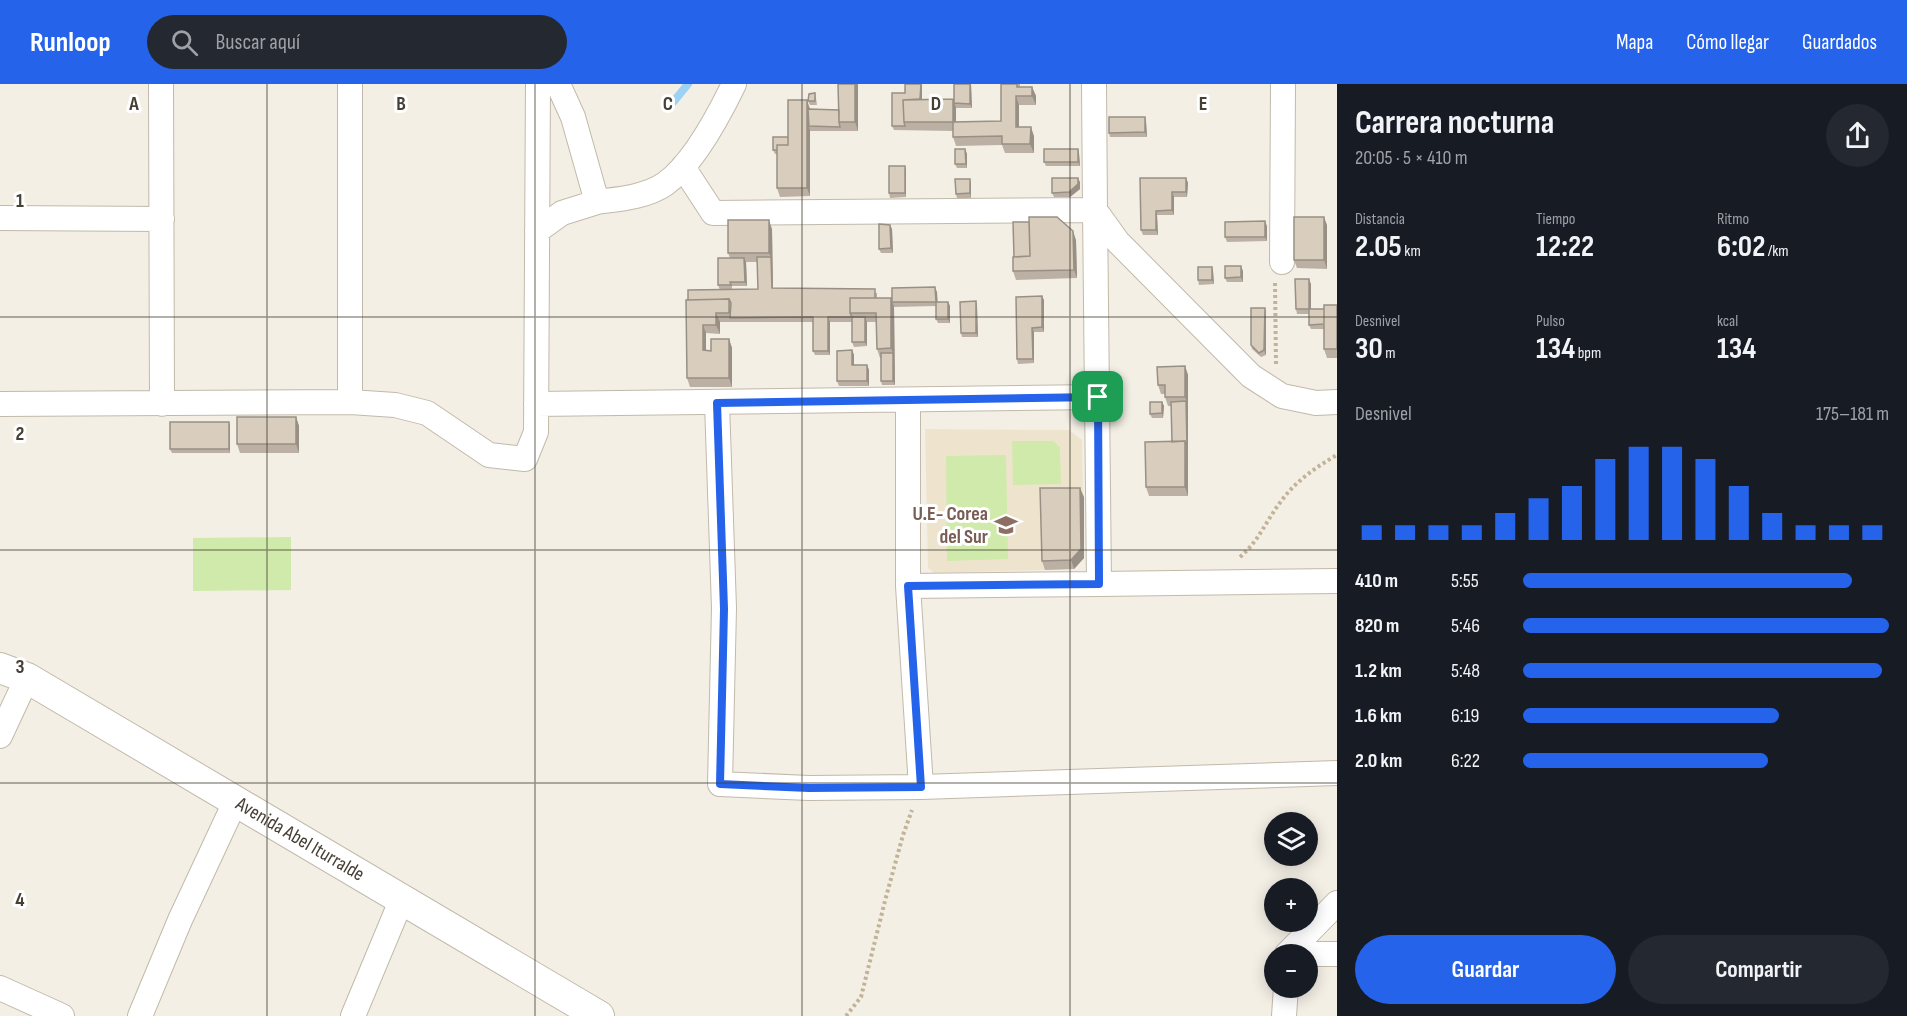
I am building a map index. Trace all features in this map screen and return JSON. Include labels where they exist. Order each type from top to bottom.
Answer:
[{"type":"street","points":[[161,84],[162,404]]},
{"type":"street","points":[[350,84],[350,402]]},
{"type":"street","points":[[0,404],[350,402],[395,405],[427,413],[489,455],[525,459],[536,432],[538,84]]},
{"type":"street","points":[[558,84],[573,117],[597,202]]},
{"type":"street","points":[[537,231],[562,213],[597,202],[633,197],[664,185],[683,167],[707,133],[734,84]]},
{"type":"street","points":[[1094,84],[1099,584]]},
{"type":"street","points":[[1282,262],[1283,84]]},
{"type":"street","points":[[683,167],[713,213],[1095,210]]},
{"type":"street","points":[[1095,210],[1118,242],[1251,376],[1282,396],[1316,403],[1337,402]]},
{"type":"street","points":[[0,218],[162,219]]},
{"type":"street","points":[[536,404],[1098,397]]},
{"type":"street","points":[[908,400],[908,586],[921,787]]},
{"type":"street","points":[[717,403],[724,609],[720,784],[809,788],[921,787],[1337,773]]},
{"type":"street","points":[[908,586],[1337,581]]},
{"type":"street","points":[[0,736],[13,673]]},
{"type":"street","name":"Avenida Abel Iturralde","points":[[13,673],[236,800],[401,901],[599,1016]]},
{"type":"street","points":[[140,1016],[180,920],[236,800]]},
{"type":"street","points":[[353,1016],[401,901]]},
{"type":"street","points":[[1297,944],[1337,903]]},
{"type":"street","points":[[1318,954],[1337,954]]},
{"type":"street","points":[[0,988],[62,1016]]},
{"type":"street","points":[[1284,1016],[1285,998]]},
{"type":"path","points":[[1274,391],[1277,385],[1275,281],[1282,262]]},
{"type":"path","points":[[1213,582],[1259,537],[1294,484],[1337,455]]},
{"type":"path","points":[[846,1016],[861,997],[903,835],[921,787]]},
{"type":"shaded area","name":"U.E- Corea del Sur","points":[[925,429],[1069,430],[1082,440],[1084,558],[1074,569],[934,573],[928,568]]},
{"type":"green space","points":[[1012,441],[1053,441],[1060,447],[1061,484],[1013,485]]},
{"type":"green space","points":[[1006,455],[1008,559],[947,561],[946,456]]},
{"type":"green space","points":[[291,537],[291,590],[193,591],[193,538]]},
{"type":"building","points":[[838,84],[855,84],[855,122],[839,122]]},
{"type":"building","points":[[905,84],[921,84],[920,99],[903,100],[905,126],[892,126],[892,93],[905,93]]},
{"type":"building","points":[[954,84],[970,84],[970,104],[954,103]]},
{"type":"building","points":[[1001,84],[1032,87],[1032,96],[1016,96],[1016,127],[1031,127],[1030,144],[1002,144],[1002,136],[953,137],[953,122],[1001,121]]},
{"type":"building","points":[[815,93],[815,101],[808,101],[809,94]]},
{"type":"building","points":[[953,99],[953,122],[904,122],[903,100]]},
{"type":"building","points":[[788,100],[807,100],[807,188],[777,188],[777,145],[788,145]]},
{"type":"building","points":[[808,109],[839,110],[840,127],[809,126]]},
{"type":"building","points":[[1109,117],[1145,117],[1145,132],[1109,133]]},
{"type":"building","points":[[773,137],[788,137],[788,145],[777,145],[777,150],[773,150]]},
{"type":"building","points":[[955,149],[965,149],[966,164],[955,164]]},
{"type":"building","points":[[1044,149],[1078,149],[1078,162],[1044,162]]},
{"type":"building","points":[[889,166],[905,166],[905,193],[889,193]]},
{"type":"building","points":[[1052,178],[1078,178],[1078,184],[1069,192],[1052,193]]},
{"type":"building","points":[[1140,178],[1186,178],[1186,192],[1172,192],[1172,210],[1156,211],[1156,230],[1141,230]]},
{"type":"building","points":[[955,179],[970,179],[970,193],[956,194]]},
{"type":"building","points":[[1029,217],[1057,217],[1073,231],[1074,270],[1013,271],[1013,257],[1030,256]]},
{"type":"building","points":[[1294,217],[1324,217],[1324,260],[1294,260]]},
{"type":"building","points":[[728,220],[769,220],[769,253],[728,253]]},
{"type":"building","points":[[1265,221],[1265,237],[1225,237],[1225,222]]},
{"type":"building","points":[[1013,222],[1029,222],[1030,256],[1014,257]]},
{"type":"building","points":[[879,224],[890,225],[891,248],[879,249]]},
{"type":"building","points":[[757,257],[771,257],[772,288],[875,289],[875,298],[850,298],[852,317],[828,317],[828,351],[813,351],[813,317],[730,318],[729,299],[688,300],[688,290],[758,289]]},
{"type":"building","points":[[718,258],[744,258],[745,282],[718,285]]},
{"type":"building","points":[[1225,266],[1241,266],[1241,277],[1225,278]]},
{"type":"building","points":[[1198,267],[1212,267],[1212,280],[1198,280]]},
{"type":"building","points":[[1295,279],[1309,279],[1309,309],[1296,309]]},
{"type":"building","points":[[935,287],[936,302],[892,302],[892,288]]},
{"type":"building","points":[[1042,296],[1042,327],[1032,328],[1033,359],[1017,359],[1016,297]]},
{"type":"building","points":[[850,298],[891,298],[891,348],[877,349],[876,313],[850,313]]},
{"type":"building","points":[[729,299],[729,313],[716,313],[716,325],[703,325],[703,350],[711,351],[711,339],[729,339],[729,378],[687,378],[686,300]]},
{"type":"building","points":[[976,301],[976,333],[961,333],[960,302]]},
{"type":"building","points":[[936,302],[948,302],[948,319],[936,319]]},
{"type":"building","points":[[1324,305],[1337,305],[1337,349],[1324,349]]},
{"type":"building","points":[[1251,308],[1265,308],[1264,350],[1259,353],[1251,345]]},
{"type":"building","points":[[1309,309],[1324,309],[1324,324],[1309,325]]},
{"type":"building","points":[[852,317],[865,317],[865,342],[852,342]]},
{"type":"building","points":[[852,350],[852,365],[867,365],[867,381],[837,381],[837,351]]},
{"type":"building","points":[[881,353],[893,353],[893,381],[881,381]]},
{"type":"building","points":[[1185,366],[1185,397],[1165,397],[1165,385],[1158,385],[1157,367]]},
{"type":"building","points":[[1186,401],[1187,446],[1185,441],[1172,442],[1171,402]]},
{"type":"building","points":[[1150,402],[1162,402],[1162,413],[1150,414]]},
{"type":"building","points":[[237,417],[296,417],[296,444],[237,444]]},
{"type":"building","points":[[170,422],[229,422],[229,449],[170,449]]},
{"type":"building","points":[[1185,441],[1185,487],[1146,487],[1145,442]]},
{"type":"building","points":[[1040,488],[1080,488],[1081,549],[1071,560],[1042,561]]},
{"type":"waterway","points":[[670,106],[688,84]]},
{"type":"place","name":"U.E- Corea del Sur","points":[[1006,525]]},
{"type":"route","points":[[1098,397],[1099,584],[908,586],[921,787],[809,788],[720,784],[724,609],[717,403],[1098,397]]}]
